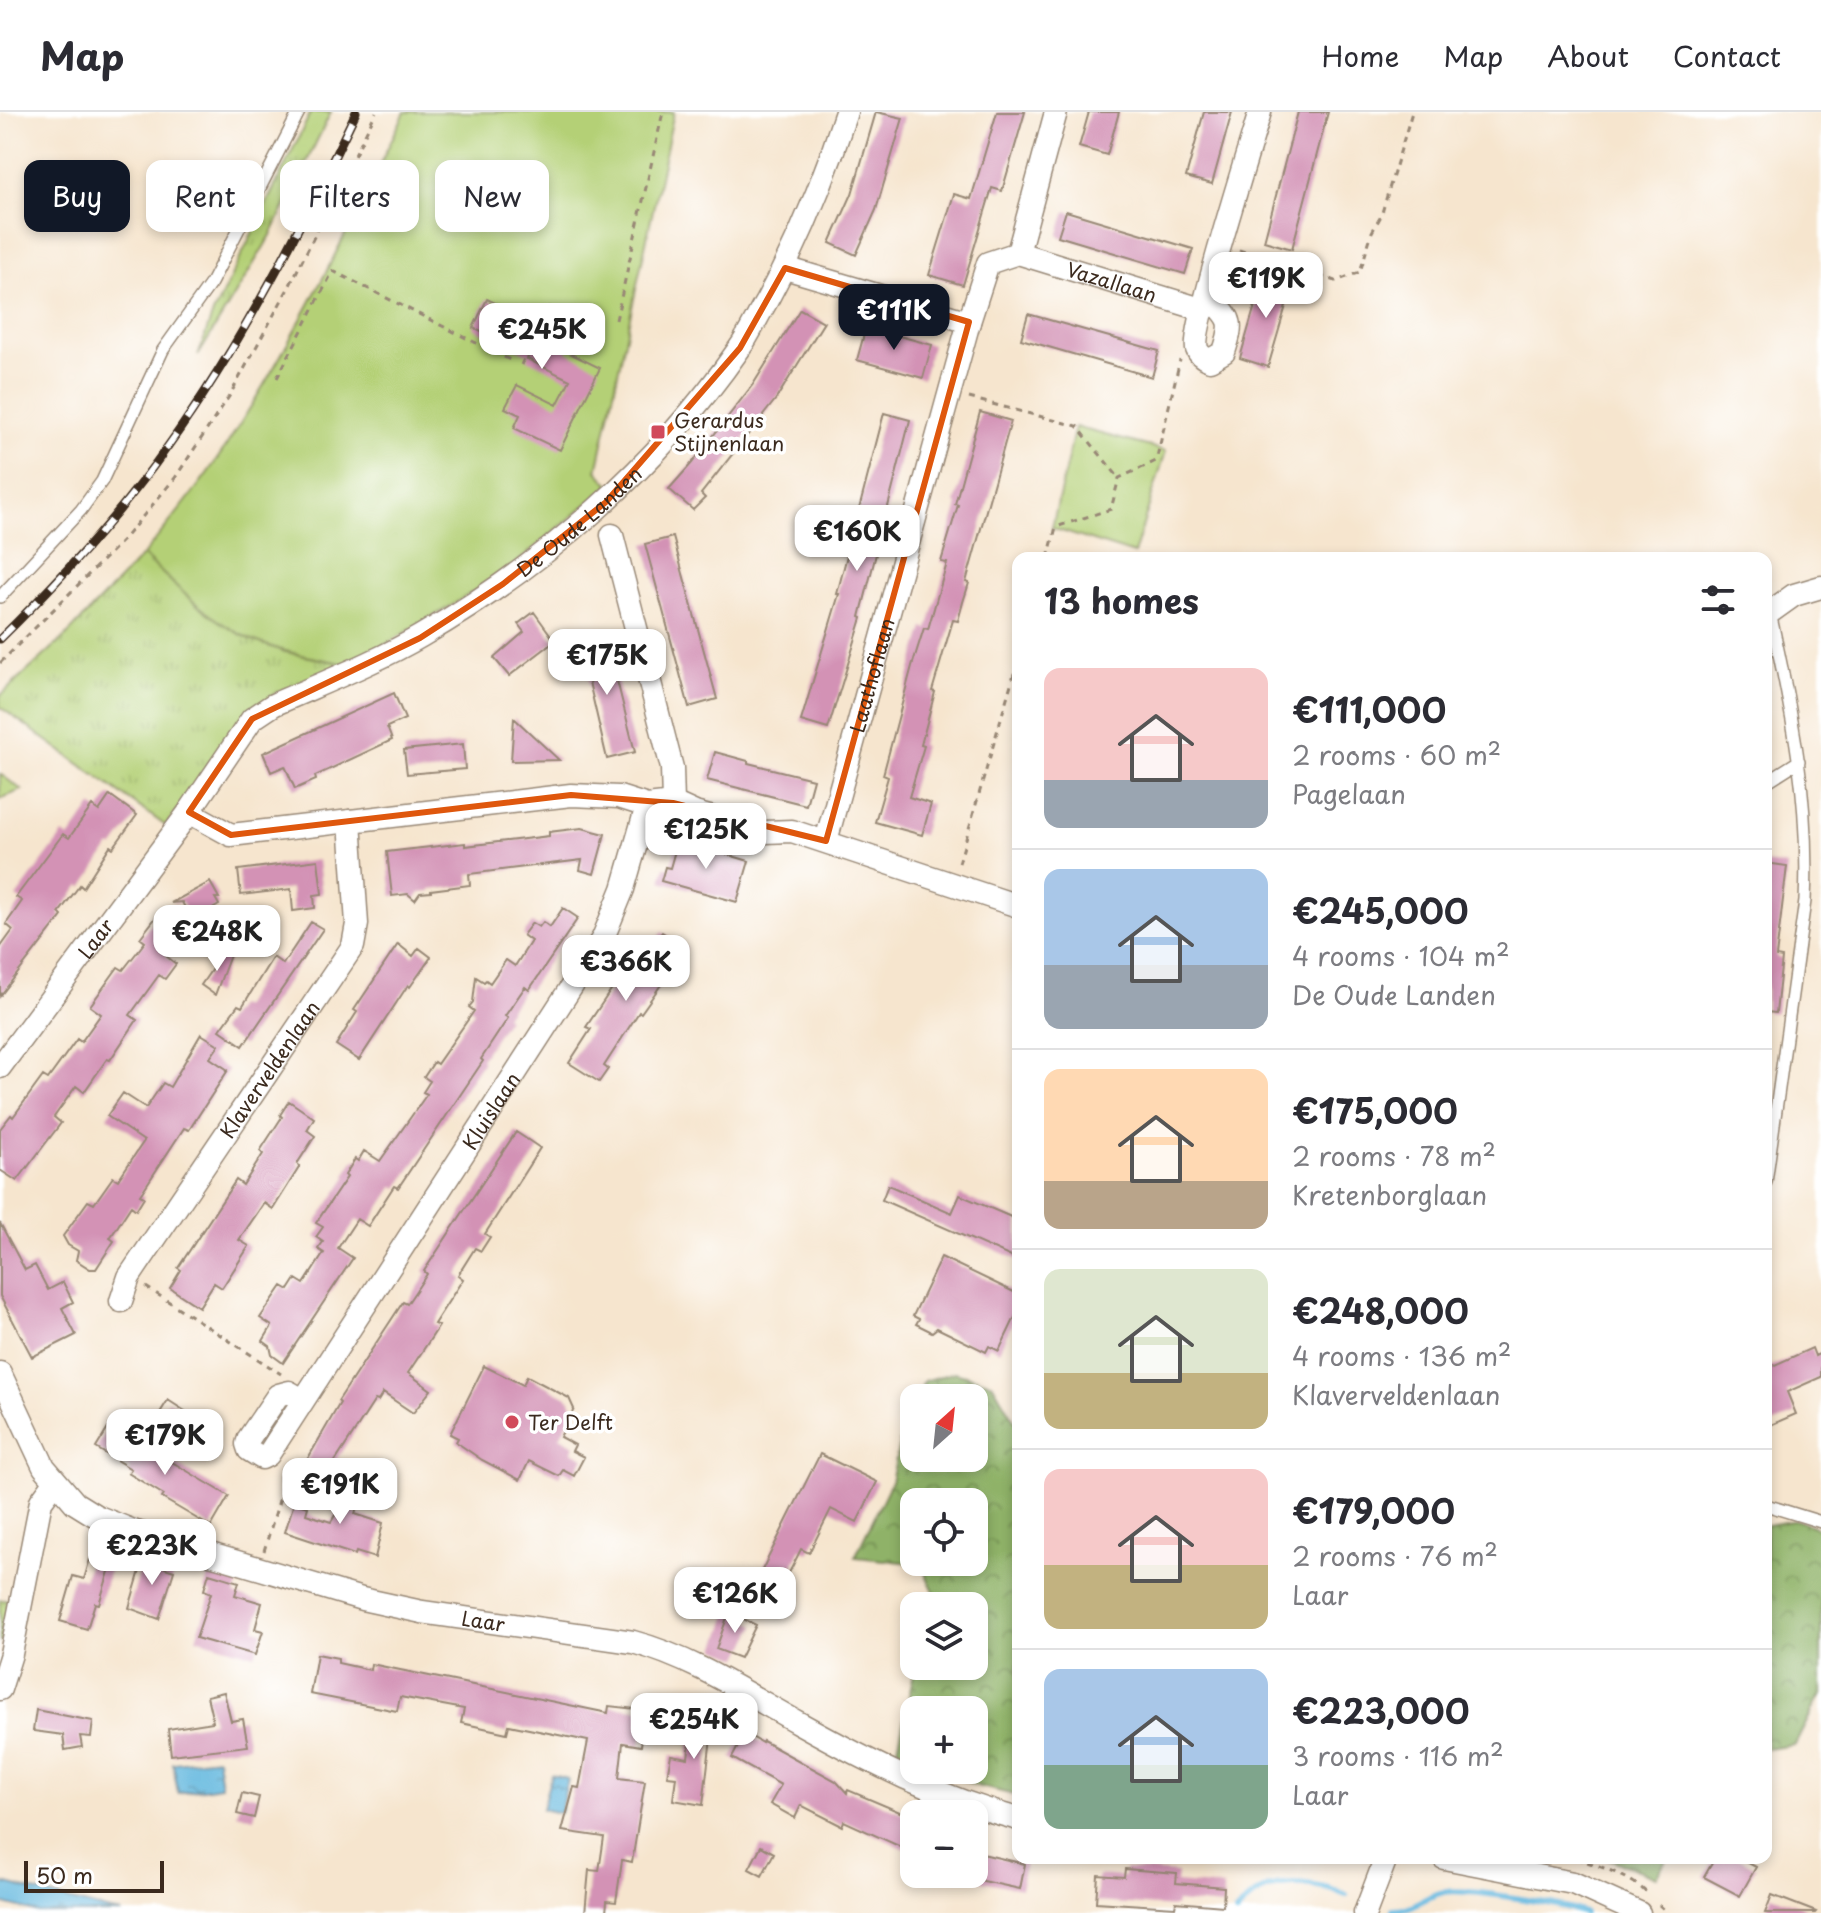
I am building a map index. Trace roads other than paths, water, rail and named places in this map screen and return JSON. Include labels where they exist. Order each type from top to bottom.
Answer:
[{"type":"street","name":"De Oude Landen","points":[[189,812],[252,719],[273,705],[420,638],[503,584],[606,502],[632,477],[683,420],[740,348],[785,268],[826,176],[846,112]]},
{"type":"street","points":[[1018,253],[1056,112]]},
{"type":"street","points":[[1206,302],[1229,319],[1232,327],[1224,352],[1210,360],[1202,356],[1196,347],[1197,334],[1222,245],[1260,112]]},
{"type":"street","name":"Vazallaan","points":[[1018,253],[1206,302]]},
{"type":"street","name":"Laathoflaan","points":[[826,841],[988,263],[1018,253]]},
{"type":"street","points":[[785,268],[969,322]]},
{"type":"street","points":[[612,535],[672,768],[673,803]]},
{"type":"street","points":[[1772,611],[1794,595],[1821,587]]},
{"type":"street","points":[[189,812],[231,835],[571,795],[619,797],[647,806],[673,803],[695,813],[765,832],[792,831],[826,841],[1012,904]]},
{"type":"street","name":"Kluislaan","points":[[271,1450],[262,1458],[249,1450],[247,1444],[278,1395],[289,1392],[306,1396],[603,938],[623,889],[647,806]]},
{"type":"street","name":"Laar","points":[[0,1067],[189,812]]},
{"type":"street","name":"Klaverveldenlaan","points":[[121,1301],[129,1277],[353,946],[357,924],[350,821]]},
{"type":"street","name":"Laar","points":[[0,1373],[44,1467],[75,1503],[96,1516],[136,1532],[362,1599],[422,1612],[633,1642],[663,1650],[697,1665],[871,1762],[931,1790],[1012,1817]]},
{"type":"street","points":[[0,1689],[11,1654],[41,1501],[55,1482]]},
{"type":"street","points":[[1365,1913],[1384,1864]]},
{"type":"street","points":[[1475,1864],[1573,1883],[1648,1903]]},
{"type":"lane","points":[[0,597],[81,510],[102,481],[163,350],[211,283],[299,112]]},
{"type":"lane","points":[[1772,631],[1794,723],[1806,826],[1805,901],[1772,1139]]},
{"type":"lane","points":[[1772,778],[1799,761]]},
{"type":"lane","points":[[1772,1507],[1821,1522]]},
{"type":"water","points":[[217,1758],[221,1786],[178,1793],[173,1763]]},
{"type":"water","points":[[551,1775],[568,1779],[560,1813],[542,1809]]},
{"type":"water","points":[[0,1882],[122,1913],[39,1913],[0,1903]]},
{"type":"waterway","points":[[1236,1913],[1265,1889],[1288,1884],[1312,1885],[1346,1895]]},
{"type":"waterway","points":[[1393,1910],[1407,1908],[1437,1894],[1455,1891],[1536,1901],[1584,1913]]},
{"type":"railway","points":[[0,639],[109,522],[195,407],[270,283],[356,112]]},
{"type":"place","name":"Gerardus Stijnenlaan","points":[[658,432]]},
{"type":"place","name":"Ter Delft","points":[[512,1422]]}]
